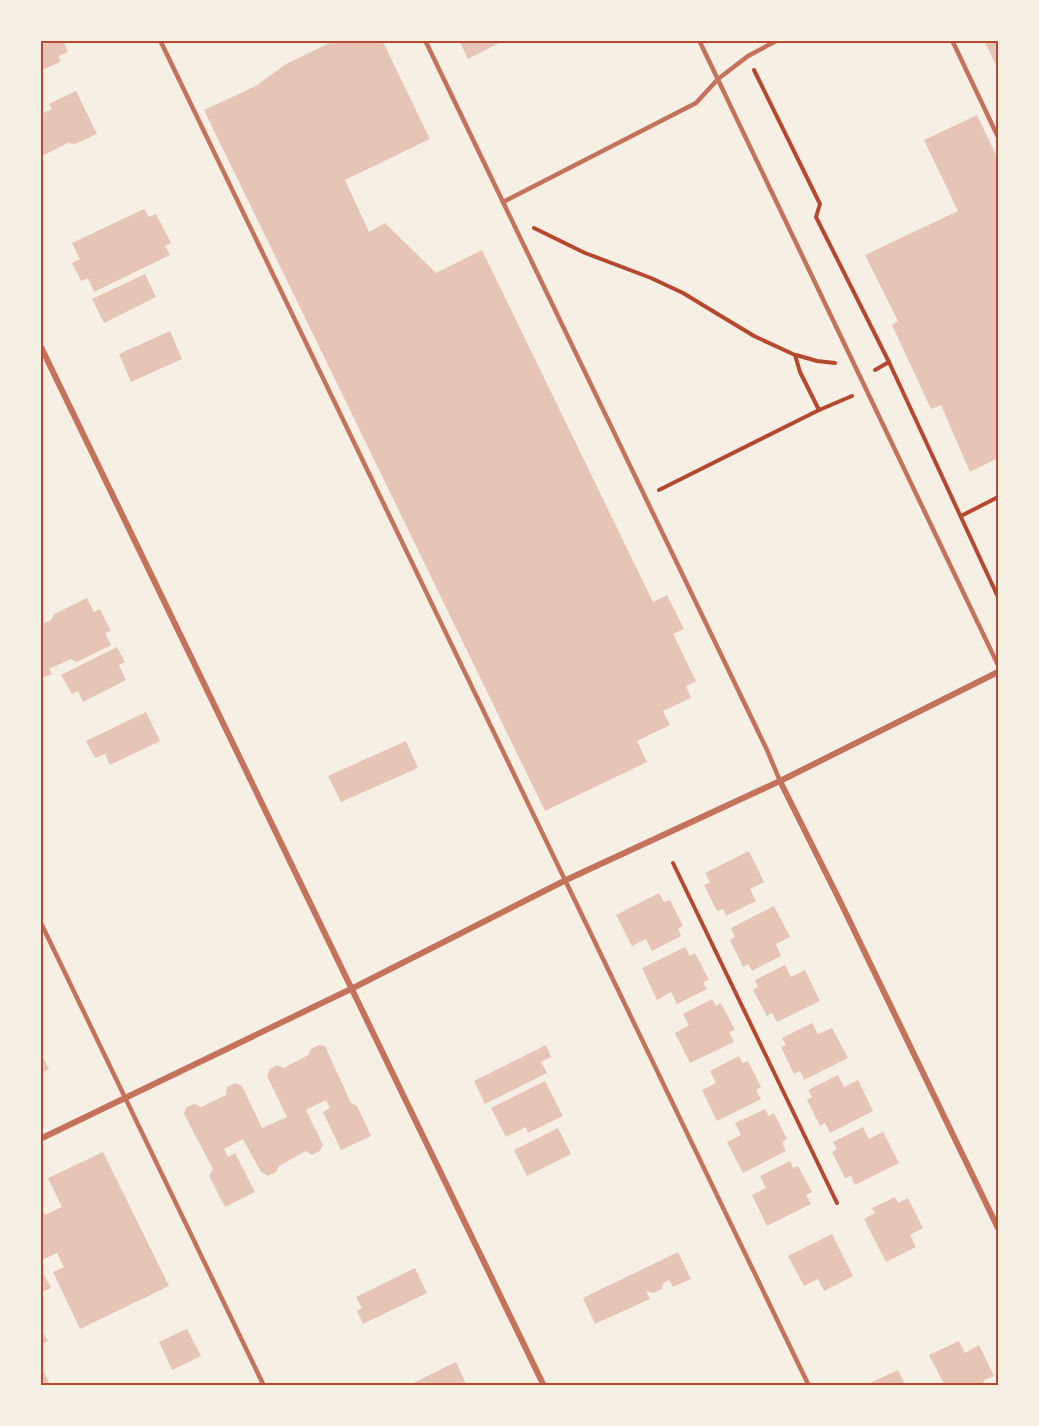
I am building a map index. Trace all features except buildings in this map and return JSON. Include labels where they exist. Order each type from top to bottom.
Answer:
[{"type":"street","points":[[40,345],[544,1386]]},
{"type":"street","points":[[40,1139],[353,988],[566,880],[780,781],[999,672]]},
{"type":"street","points":[[780,781],[999,1228]]},
{"type":"lane","points":[[160,40],[809,1386]]},
{"type":"lane","points":[[425,40],[780,781]]},
{"type":"lane","points":[[699,40],[999,665]]},
{"type":"lane","points":[[503,202],[696,103],[718,80],[748,56],[778,40]]},
{"type":"lane","points":[[952,40],[999,137]]},
{"type":"lane","points":[[40,921],[264,1386]]},
{"type":"path","points":[[748,56],[820,204],[816,217],[889,362],[999,597]]},
{"type":"path","points":[[533,228],[585,253],[683,293],[754,336],[795,355],[817,361],[854,364]]},
{"type":"path","points":[[795,355],[800,372],[819,410]]},
{"type":"path","points":[[645,497],[819,410],[867,390]]},
{"type":"path","points":[[961,516],[999,497]]},
{"type":"path","points":[[673,863],[837,1203]]}]
